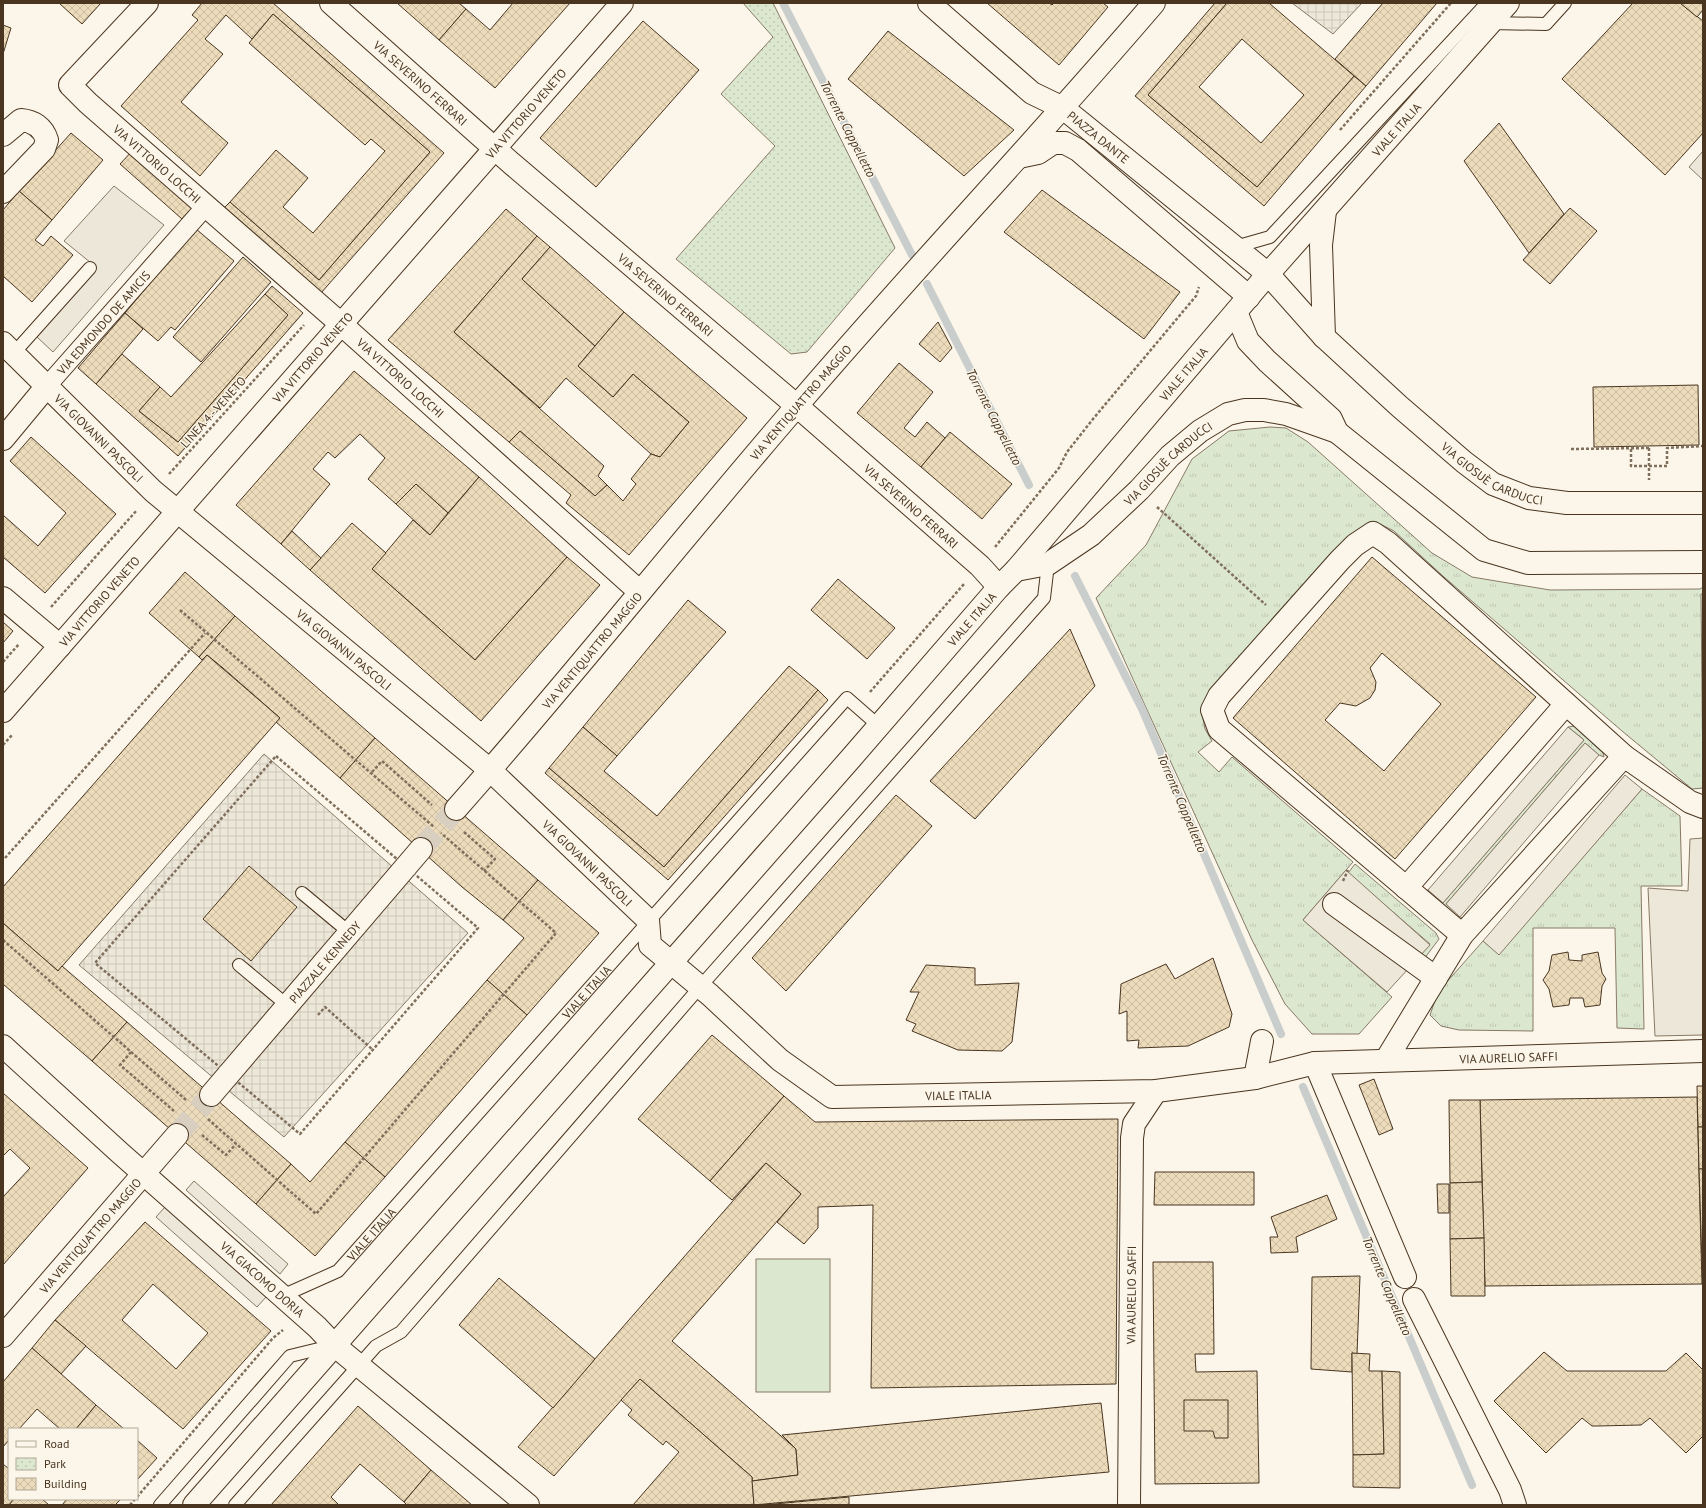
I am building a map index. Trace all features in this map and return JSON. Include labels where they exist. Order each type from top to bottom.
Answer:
[{"type":"street","name":"VIA VITTORIO LOCCHI","points":[[147,3],[70,85],[321,306],[640,592]]},
{"type":"street","name":"VIA SEVERINO FERRARI","points":[[331,3],[495,148],[980,566],[999,587]]},
{"type":"street","name":"VIA VITTORIO VENETO","points":[[3,711],[622,3]]},
{"type":"street","name":"PIAZZA DANTE","points":[[929,3],[1032,93],[1063,108],[1268,274]]},
{"type":"street","name":"VIA VENTIQUATTRO MAGGIO","points":[[456,808],[490,770],[796,406],[1018,156],[1063,108],[1154,3]]},
{"type":"street","name":"VIALE ITALIA","points":[[194,1505],[879,726],[999,587],[1016,570],[1242,304],[1325,211],[1485,13],[1508,3]]},
{"type":"street","points":[[3,135],[21,120],[32,121],[43,131],[47,140],[44,149],[3,192]]},
{"type":"street","name":"PIAZZA DANTE","points":[[1018,156],[1038,154],[1053,143],[1065,143],[1078,150],[1242,304]]},
{"type":"street","name":"VIA EDMONDO DE AMICIS","points":[[3,439],[47,386],[206,206]]},
{"type":"street","points":[[1324,336],[1321,245],[1325,211]]},
{"type":"street","name":"VIA GIOSUÈ CARDUCCI","points":[[1268,274],[1324,336],[1411,416],[1464,462],[1493,484],[1529,498],[1567,503],[1703,503]]},
{"type":"street","name":"VIA GIOSUÈ CARDUCCI","points":[[1242,304],[1248,341],[1267,361],[1331,419],[1337,432]]},
{"type":"street","name":"VIA GIOVANNI PASCOLI","points":[[8,348],[153,491],[178,510],[490,770],[648,920]]},
{"type":"street","name":"VIA GIOSUÈ CARDUCCI","points":[[1016,570],[1048,564],[1091,535],[1139,490],[1170,456],[1200,431],[1228,414],[1245,410],[1270,411],[1286,414],[1337,432],[1484,550],[1528,563],[1703,562]]},
{"type":"street","points":[[1462,935],[1218,729],[1212,710],[1218,696],[1355,545],[1373,533],[1388,543],[1624,756],[1690,802],[1703,807]]},
{"type":"street","points":[[3,598],[60,646]]},
{"type":"street","points":[[1406,888],[1566,704]]},
{"type":"street","points":[[1386,1060],[1462,935],[1624,756]]},
{"type":"street","name":"PIAZZALE KENNEDY","points":[[229,1075],[421,849]]},
{"type":"street","points":[[1334,904],[1436,978]]},
{"type":"street","points":[[648,920],[650,945],[671,962]]},
{"type":"street","name":"VIALE ITALIA","points":[[671,962],[780,1060],[832,1097],[1156,1091],[1255,1078],[1315,1063]]},
{"type":"street","points":[[1255,1078],[1262,1041]]},
{"type":"street","name":"VIA GIACOMO DORIA","points":[[3,1046],[144,1174],[282,1296],[334,1345],[528,1505]]},
{"type":"street","name":"VIA AURELIO SAFFI","points":[[1315,1063],[1703,1051]]},
{"type":"street","points":[[1315,1063],[1405,1277]]},
{"type":"street","points":[[211,1095],[229,1075]]},
{"type":"street","name":"VIA AURELIO SAFFI","points":[[1129,1505],[1132,1138],[1134,1124],[1156,1091]]},
{"type":"street","name":"VIA VENTIQUATTRO MAGGIO","points":[[3,1336],[177,1135]]},
{"type":"street","points":[[1414,1299],[1510,1490],[1515,1505]]},
{"type":"lane","points":[[1485,13],[1546,24],[1565,3]]},
{"type":"lane","name":"VIALE ITALIA","points":[[1235,247],[1270,237],[1485,13]]},
{"type":"lane","points":[[8,348],[90,268]]},
{"type":"lane","points":[[235,1505],[376,1346],[401,1332],[700,987],[1044,598],[1048,564]]},
{"type":"lane","name":"VIALE ITALIA","points":[[282,1296],[338,1271],[648,920],[847,698],[879,726]]},
{"type":"lane","points":[[302,893],[350,933]]},
{"type":"lane","points":[[239,965],[288,1006]]},
{"type":"lane","points":[[160,1505],[290,1356],[334,1345]]},
{"type":"path","name":"LINEA 4 - VENETO","points":[[3,662],[153,491],[321,306]]},
{"type":"path","points":[[1631,448],[1631,466],[1667,466],[1667,448],[1703,446]]},
{"type":"path","points":[[1572,448],[1649,447],[1649,462]]},
{"type":"path","points":[[1139,490],[1285,622]]},
{"type":"path","points":[[5,858],[205,633]]},
{"type":"path","points":[[276,756],[478,928],[373,1050],[300,1134],[95,963],[276,756]]},
{"type":"path","points":[[372,772],[382,762],[402,778]]},
{"type":"path","points":[[475,842],[495,859],[484,871]]},
{"type":"path","points":[[1334,904],[1347,871],[1365,853]]},
{"type":"path","points":[[3,940],[190,1103]]},
{"type":"path","points":[[318,1015],[325,1007],[373,1050]]},
{"type":"path","points":[[131,1052],[120,1065],[140,1082]]},
{"type":"path","points":[[207,1118],[316,1214]]},
{"type":"path","points":[[210,1142],[226,1156],[236,1144]]},
{"type":"green space","points":[[743,3],[773,3],[895,248],[807,352],[791,354],[676,259],[775,146],[721,94],[773,37]]},
{"type":"green space","points":[[1270,427],[1286,428],[1308,442],[1432,553],[1472,577],[1550,590],[1700,589],[1703,587],[1703,594],[1701,594],[1703,788],[1692,789],[1622,731],[1444,577],[1394,531],[1382,525],[1371,524],[1350,535],[1212,691],[1201,708],[1205,729],[1212,741],[1198,752],[1219,772],[1232,757],[1353,862],[1303,920],[1392,997],[1359,1034],[1312,1034],[1285,1004],[1252,940],[1096,598],[1146,545],[1192,459],[1229,431]]},
{"type":"green space","points":[[1574,726],[1603,753],[1604,757],[1599,755],[1585,743],[1446,904],[1462,918],[1459,921],[1424,891],[1428,890],[1443,903],[1584,740],[1568,727]]},
{"type":"green space","points":[[1642,789],[1680,816],[1682,886],[1641,886],[1644,1029],[1617,1028],[1615,928],[1533,928],[1533,1031],[1459,1030],[1441,1026],[1430,1015],[1438,992],[1483,941],[1499,954]]},
{"type":"green space","points":[[1355,864],[1436,933],[1439,939],[1421,963],[1416,960],[1430,944],[1348,873]]},
{"type":"green space","points":[[756,1259],[830,1259],[830,1392],[756,1392]]},
{"type":"shaded area","points":[[1292,3],[1362,3],[1333,34]]},
{"type":"shaded area","points":[[1703,151],[1703,180],[1689,167]]},
{"type":"shaded area","points":[[114,186],[164,225],[53,352],[37,337],[96,267],[64,241]]},
{"type":"shaded area","points":[[1568,727],[1584,740],[1443,903],[1428,890]]},
{"type":"shaded area","points":[[1585,743],[1599,755],[1460,917],[1446,904]]},
{"type":"shaded area","points":[[264,754],[468,933],[284,1137],[79,965]]},
{"type":"shaded area","points":[[1625,775],[1642,789],[1499,955],[1483,941]]},
{"type":"shaded area","points":[[1703,838],[1703,1035],[1655,1036],[1648,888],[1688,891],[1690,839]]},
{"type":"shaded area","points":[[1346,870],[1430,945],[1387,992],[1303,920]]},
{"type":"shaded area","points":[[194,1181],[288,1264],[280,1274],[186,1190]]},
{"type":"shaded area","points":[[165,1207],[266,1297],[257,1307],[156,1217]]},
{"type":"building","points":[[59,3],[101,3],[82,24]]},
{"type":"building","points":[[202,3],[273,3],[444,153],[321,293],[224,208],[230,202],[319,280],[430,152],[273,14],[252,39],[226,15],[205,39],[223,54],[181,102],[228,143],[200,176],[121,106],[198,20],[192,15]]},
{"type":"building","points":[[397,3],[459,3],[466,9],[439,40]]},
{"type":"building","points":[[513,3],[570,3],[495,88],[439,40],[466,9],[490,30]]},
{"type":"building","points":[[987,3],[1049,3],[1052,5],[1054,3],[1103,3],[1108,7],[1059,65]]},
{"type":"building","points":[[1215,3],[1227,3],[1148,95],[1257,187],[1354,76],[1366,86],[1264,206],[1135,96]]},
{"type":"building","points":[[1227,3],[1269,3],[1354,76],[1257,187],[1148,95]],"holes":[[[1242,39],[1304,95],[1261,143],[1199,87]]]},
{"type":"building","points":[[1383,3],[1437,3],[1366,86],[1335,59]]},
{"type":"building","points":[[1633,3],[1680,3],[1703,21],[1703,133],[1665,175],[1562,79]]},
{"type":"building","points":[[1680,3],[1703,3],[1703,10],[1697,17]]},
{"type":"building","points":[[273,14],[430,152],[319,280],[230,202],[276,150],[308,178],[283,207],[313,233],[385,151],[371,139],[365,145],[249,43]]},
{"type":"building","points":[[643,21],[699,70],[596,187],[540,138]]},
{"type":"building","points":[[3,25],[11,28],[3,54]]},
{"type":"building","points":[[888,31],[1014,130],[964,176],[848,79]]},
{"type":"building","points":[[1499,123],[1564,214],[1529,253],[1464,161]]},
{"type":"building","points":[[71,133],[103,160],[52,220],[19,191]]},
{"type":"building","points":[[134,149],[196,204],[182,219],[120,164]]},
{"type":"building","points":[[1042,190],[1180,292],[1144,339],[1004,232]]},
{"type":"building","points":[[19,191],[52,220],[35,240],[43,246],[51,236],[73,255],[32,302],[3,276],[3,210]]},
{"type":"building","points":[[1570,208],[1597,231],[1550,284],[1523,260]]},
{"type":"building","points":[[506,209],[537,236],[454,332],[604,466],[598,476],[607,485],[595,496],[520,431],[509,442],[388,340]]},
{"type":"building","points":[[196,229],[234,261],[175,330],[171,327],[158,341],[125,313]]},
{"type":"building","points":[[537,236],[550,247],[522,279],[595,346],[578,366],[613,397],[633,374],[689,422],[660,457],[651,454],[566,378],[540,408],[454,332]]},
{"type":"building","points":[[550,247],[624,312],[595,346],[522,279]]},
{"type":"building","points":[[243,257],[271,282],[201,362],[173,337]]},
{"type":"building","points":[[272,286],[303,313],[178,456],[96,384],[122,354],[160,387],[139,411],[178,442],[288,315],[265,294]]},
{"type":"building","points":[[265,294],[288,315],[178,442],[139,411],[160,387],[171,397]]},
{"type":"building","points":[[624,312],[747,418],[629,555],[566,503],[571,495],[509,442],[520,431],[595,496],[607,485],[623,501],[636,484],[631,479],[651,454],[660,457],[689,422],[633,374],[613,397],[578,366]]},
{"type":"building","points":[[125,313],[143,329],[96,384],[78,368]]},
{"type":"building","points":[[938,322],[952,348],[940,362],[919,344]]},
{"type":"building","points":[[899,363],[933,392],[904,428],[915,437],[927,422],[945,438],[921,467],[857,413]]},
{"type":"building","points":[[354,371],[479,477],[448,513],[416,484],[396,504],[368,479],[385,458],[360,434],[335,458],[328,452],[313,469],[330,484],[281,544],[236,505]]},
{"type":"building","points":[[1698,385],[1699,445],[1594,447],[1593,387]]},
{"type":"building","points":[[950,432],[1012,484],[982,519],[921,467]]},
{"type":"building","points":[[31,437],[116,514],[45,593],[3,557],[3,515],[38,546],[66,513],[10,461]]},
{"type":"building","points":[[479,477],[567,557],[475,660],[372,569],[413,520],[430,535]]},
{"type":"building","points":[[416,484],[448,513],[430,535],[396,504]]},
{"type":"building","points":[[352,523],[386,553],[372,569],[475,660],[567,557],[600,585],[481,721],[310,570]]},
{"type":"building","points":[[292,531],[321,558],[310,570],[281,544]]},
{"type":"building","points":[[1372,557],[1536,697],[1395,859],[1233,718]],"holes":[[[1382,653],[1441,704],[1384,771],[1325,720],[1340,703],[1356,706],[1370,698],[1375,690],[1376,682],[1370,668]]]},
{"type":"building","points":[[185,572],[235,616],[199,657],[149,613]]},
{"type":"building","points":[[838,579],[895,628],[867,659],[811,610]]},
{"type":"building","points":[[688,600],[726,632],[617,756],[583,727]]},
{"type":"building","points":[[235,616],[375,738],[340,778],[276,722],[280,718],[223,668],[207,655],[202,660],[199,657]]},
{"type":"building","points":[[3,622],[13,631],[3,643]]},
{"type":"building","points":[[1070,629],[1095,686],[975,819],[930,781]]},
{"type":"building","points":[[207,655],[280,718],[58,971],[3,923],[3,887]]},
{"type":"building","points":[[789,666],[818,690],[664,867],[549,768],[583,727],[617,756],[604,771],[657,816]]},
{"type":"building","points":[[818,690],[828,700],[668,880],[545,773],[549,768],[664,867]]},
{"type":"building","points":[[375,738],[538,880],[503,920],[462,887],[340,778]]},
{"type":"building","points":[[896,795],[932,826],[786,991],[752,958]]},
{"type":"building","points":[[249,866],[297,907],[251,961],[203,919]]},
{"type":"building","points":[[538,880],[599,933],[527,1015],[487,980],[524,938],[503,920]]},
{"type":"building","points":[[3,923],[58,971],[62,966],[127,1022],[92,1061],[3,984]]},
{"type":"building","points":[[1568,952],[1569,960],[1582,961],[1582,955],[1598,952],[1602,973],[1606,979],[1602,986],[1600,1005],[1585,1007],[1583,998],[1570,998],[1569,1005],[1553,1007],[1549,989],[1543,980],[1549,971],[1552,955]]},
{"type":"building","points":[[1213,958],[1232,1014],[1229,1027],[1188,1046],[1138,1048],[1139,1040],[1127,1041],[1127,1011],[1119,1014],[1121,984],[1166,964],[1175,979]]},
{"type":"building","points":[[926,965],[975,968],[975,985],[1019,983],[1012,1042],[1002,1051],[958,1050],[912,1031],[916,1024],[906,1020],[919,992],[910,992]]},
{"type":"building","points":[[487,980],[527,1015],[385,1177],[345,1142]]},
{"type":"building","points":[[127,1022],[291,1164],[256,1204],[92,1061]]},
{"type":"building","points":[[712,1035],[784,1096],[710,1181],[638,1119]]},
{"type":"building","points":[[1374,1079],[1393,1129],[1379,1135],[1359,1085]]},
{"type":"building","points":[[1697,1086],[1703,1086],[1703,1127],[1698,1127]]},
{"type":"building","points":[[3,1093],[88,1168],[3,1265],[3,1197],[30,1168],[10,1149],[3,1156]]},
{"type":"building","points":[[784,1096],[815,1122],[1118,1119],[1116,1384],[871,1388],[873,1205],[818,1207],[818,1228],[804,1244],[777,1222],[801,1194],[766,1163],[732,1200],[710,1181]]},
{"type":"building","points":[[1697,1097],[1702,1284],[1485,1286],[1480,1100]]},
{"type":"building","points":[[1449,1100],[1480,1100],[1482,1182],[1450,1183]]},
{"type":"building","points":[[1698,1127],[1703,1127],[1703,1169],[1699,1169]]},
{"type":"building","points":[[345,1142],[385,1177],[315,1256],[256,1204],[291,1164],[310,1182]]},
{"type":"building","points":[[766,1163],[801,1194],[672,1341],[796,1449],[798,1475],[752,1481],[752,1477],[640,1379],[554,1476],[518,1447]]},
{"type":"building","points":[[1699,1169],[1703,1169],[1703,1295]]},
{"type":"building","points":[[1155,1172],[1254,1172],[1254,1205],[1154,1205]]},
{"type":"building","points":[[1482,1182],[1484,1238],[1450,1239],[1450,1183]]},
{"type":"building","points":[[1437,1184],[1449,1184],[1449,1213],[1438,1213]]},
{"type":"building","points":[[1327,1195],[1337,1219],[1296,1237],[1298,1252],[1271,1253],[1270,1237],[1278,1237],[1271,1217]]},
{"type":"building","points":[[145,1222],[271,1331],[183,1429],[55,1320]],"holes":[[[153,1284],[208,1333],[176,1369],[122,1320]]]},
{"type":"building","points":[[1484,1238],[1485,1296],[1451,1296],[1450,1239]]},
{"type":"building","points":[[1153,1262],[1213,1262],[1214,1354],[1195,1354],[1196,1372],[1257,1371],[1259,1483],[1155,1484]]},
{"type":"building","points":[[1360,1276],[1357,1354],[1352,1353],[1352,1372],[1311,1369],[1312,1277]]},
{"type":"building","points":[[499,1278],[595,1359],[553,1408],[459,1325]]},
{"type":"building","points":[[55,1320],[86,1346],[61,1374],[32,1348]]},
{"type":"building","points":[[32,1348],[96,1405],[77,1428],[59,1428],[37,1409],[20,1428],[8,1428],[8,1441],[3,1447],[3,1382]]},
{"type":"building","points":[[1544,1352],[1567,1371],[1666,1371],[1686,1353],[1703,1370],[1703,1436],[1686,1453],[1650,1418],[1641,1425],[1592,1426],[1582,1418],[1546,1453],[1494,1401]]},
{"type":"building","points":[[1352,1353],[1370,1354],[1369,1371],[1382,1371],[1384,1454],[1353,1455]]},
{"type":"building","points":[[1382,1371],[1400,1372],[1400,1488],[1353,1487],[1353,1455],[1384,1454]]},
{"type":"building","points":[[640,1379],[752,1477],[754,1505],[633,1505],[679,1452],[666,1441],[663,1445],[628,1415],[632,1410],[621,1400]]},
{"type":"building","points":[[1184,1400],[1228,1400],[1228,1438],[1215,1438],[1213,1431],[1184,1431]]},
{"type":"building","points":[[1101,1403],[1109,1472],[754,1505],[752,1481],[798,1475],[796,1449],[782,1435]]},
{"type":"building","points":[[96,1405],[123,1428],[77,1428]]},
{"type":"building","points":[[358,1406],[431,1470],[404,1502],[360,1464],[331,1497],[339,1505],[271,1505]]},
{"type":"building","points":[[138,1441],[157,1458],[138,1479]]},
{"type":"building","points":[[3,1464],[8,1468],[8,1500],[13,1500],[9,1505],[3,1505]]},
{"type":"building","points":[[431,1470],[472,1505],[407,1505],[404,1502]]},
{"type":"building","points":[[849,1497],[849,1505],[764,1505]]},
{"type":"building","points":[[13,1500],[43,1500],[49,1505],[9,1505]]},
{"type":"building","points":[[66,1500],[120,1500],[115,1505],[62,1505]]},
{"type":"waterway","name":"Torrente Cappelletto","points":[[783,3],[912,255]]},
{"type":"waterway","name":"Torrente Cappelletto","points":[[927,284],[1029,485]]},
{"type":"waterway","name":"Torrente Cappelletto","points":[[1075,576],[1142,709],[1281,1034]]},
{"type":"waterway","name":"Torrente Cappelletto","points":[[1303,1087],[1472,1485]]},
{"type":"tunnel","points":[[421,849],[456,809]]},
{"type":"tunnel","points":[[177,1135],[211,1095]]}]
